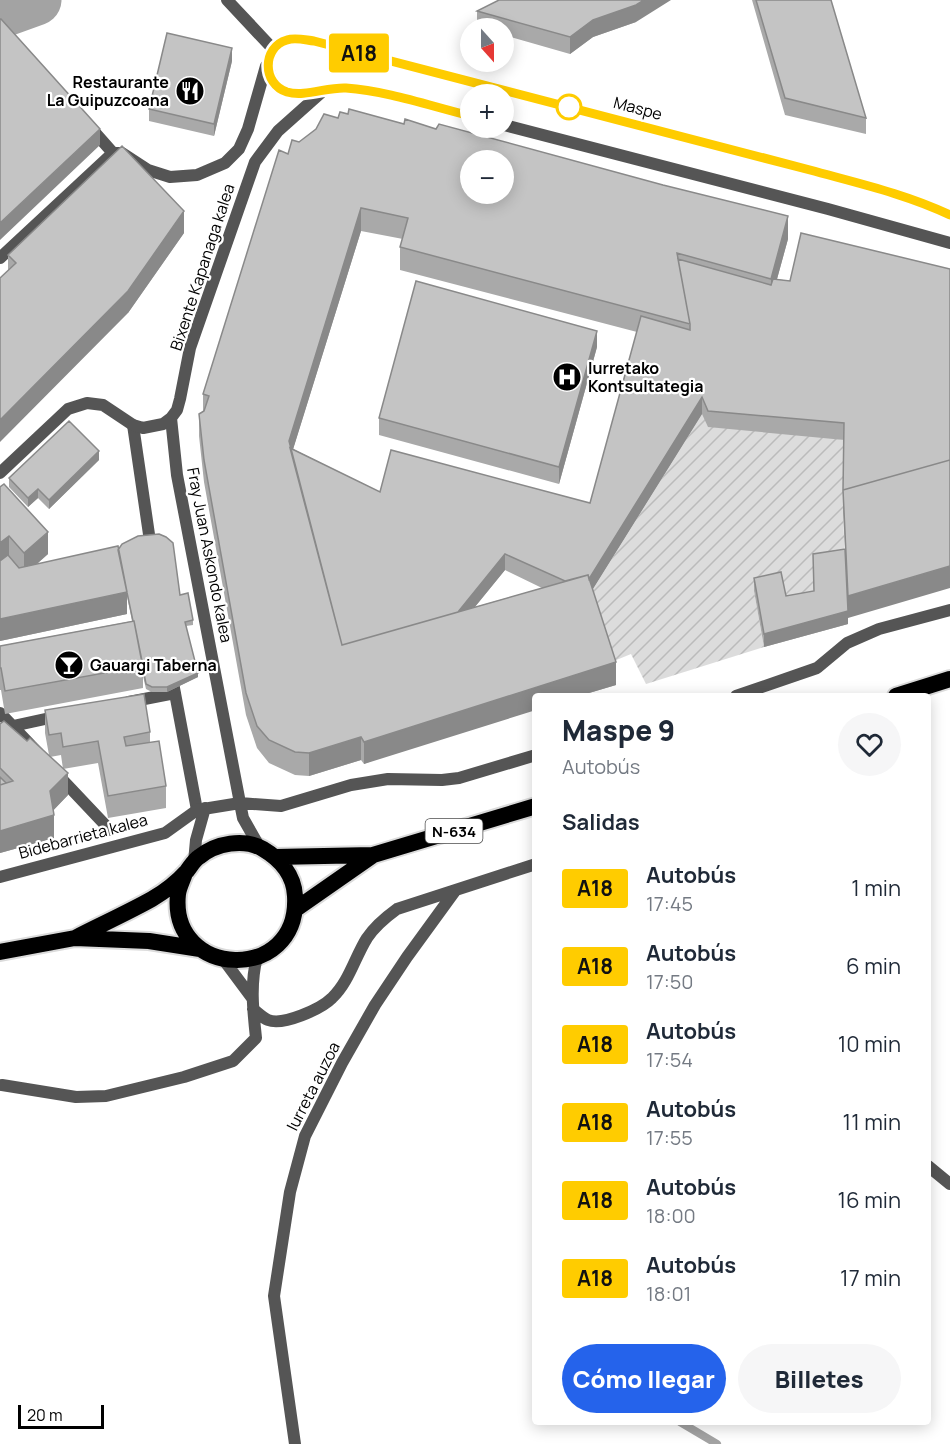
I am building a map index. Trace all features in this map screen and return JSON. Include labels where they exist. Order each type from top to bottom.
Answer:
[{"type":"highway","points":[[906,693],[950,679]]},
{"type":"highway","name":"N-634","points":[[373,855],[532,807]]},
{"type":"highway","points":[[75,938],[154,898],[190,867],[198,857],[216,847],[233,843],[260,848],[275,857],[287,871],[295,889],[296,909],[291,927],[280,942],[265,954],[256,957],[239,961],[223,959],[200,949],[189,937],[181,923],[178,907],[178,892],[190,867]]},
{"type":"highway","points":[[275,857],[373,855]]},
{"type":"highway","points":[[296,909],[373,855]]},
{"type":"highway","points":[[0,952],[75,938],[149,941],[200,949]]},
{"type":"street","points":[[232,5],[271,54],[270,76],[281,89],[297,93],[345,88],[393,96],[460,114]]},
{"type":"street","name":"Maspe","points":[[271,54],[287,40],[295,38],[314,41],[810,170],[874,188],[950,215]]},
{"type":"street","name":"Bixente Kapanaga kalea","points":[[113,153],[122,153],[148,170],[170,177],[197,175],[225,163],[239,149],[248,129],[271,54]]},
{"type":"street","name":"Bixente Kapanaga kalea","points":[[171,418],[177,410],[180,399],[190,348],[255,162],[278,131],[324,90]]},
{"type":"street","points":[[0,258],[113,153],[84,119]]},
{"type":"street","points":[[514,128],[828,208],[950,243]]},
{"type":"street","points":[[0,473],[68,409],[87,403],[103,405],[133,425],[143,428],[163,424],[171,418]]},
{"type":"street","name":"Fray Juan Askondo kalea","points":[[171,418],[177,475],[198,609],[243,818],[260,848]]},
{"type":"street","points":[[133,425],[153,560]]},
{"type":"street","points":[[745,693],[817,668],[847,643],[879,629],[950,610]]},
{"type":"street","points":[[169,660],[201,809],[190,867]]},
{"type":"street","points":[[117,705],[175,693]]},
{"type":"street","points":[[0,713],[110,830]]},
{"type":"street","points":[[13,726],[70,714]]},
{"type":"street","points":[[201,809],[240,803],[281,806],[351,785],[388,779],[459,778],[532,756]]},
{"type":"street","name":"Bidebarrieta kalea","points":[[0,877],[165,833],[201,809]]},
{"type":"street","points":[[223,959],[252,1004],[269,1021],[283,1022],[303,1015],[332,999],[368,937],[397,909],[532,865]]},
{"type":"street","name":"Iurreta auzoa","points":[[295,1444],[274,1296],[290,1192],[304,1136],[375,1005],[455,891]]},
{"type":"street","points":[[2,1085],[76,1097],[106,1096],[184,1077],[233,1061],[255,1038],[252,1004],[253,970],[256,957]]},
{"type":"street","points":[[931,1168],[950,1184]]},
{"type":"shaded area","points":[[702,414],[844,440],[845,561],[814,604],[754,591],[764,647],[646,684],[631,654],[609,663],[588,597]]},
{"type":"building","points":[[499,0],[644,0],[593,20],[570,37],[514,21],[514,18],[502,18],[477,11]]},
{"type":"building","points":[[756,0],[831,0],[866,118],[785,98]]},
{"type":"building","points":[[0,19],[100,129],[0,223]]},
{"type":"building","name":"Restaurante La Guipuzcoana","points":[[167,33],[232,48],[214,124],[149,109]]},
{"type":"building","points":[[349,109],[404,124],[405,119],[436,129],[439,124],[460,130],[460,138],[490,138],[788,216],[771,279],[677,253],[690,324],[400,247],[408,218],[361,208],[289,441],[342,645],[588,575],[616,662],[364,742],[361,737],[309,753],[295,752],[269,740],[257,726],[246,693],[204,460],[199,414],[204,411],[209,396],[203,394],[279,150],[288,154],[292,140],[299,142],[316,129],[324,114],[338,118],[340,112],[348,114]]},
{"type":"building","points":[[122,146],[184,211],[128,291],[0,420],[0,278],[16,263],[8,255]]},
{"type":"building","points":[[801,233],[950,269],[950,460],[843,490],[844,423],[708,411],[702,397],[589,579],[588,575],[565,581],[505,554],[458,612],[342,645],[290,448],[380,492],[391,450],[590,503],[641,316],[690,330],[678,259],[771,285],[773,279],[790,281]]},
{"type":"building","points":[[416,281],[597,331],[559,467],[379,418]]},
{"type":"building","points":[[69,421],[99,451],[49,500],[38,489],[28,498],[9,478]]},
{"type":"building","points":[[950,460],[950,566],[848,596],[843,490]]},
{"type":"building","points":[[4,484],[48,532],[24,553],[9,536],[0,543],[0,487]]},
{"type":"building","points":[[159,534],[173,543],[180,595],[188,593],[193,620],[185,622],[198,673],[167,687],[152,687],[146,684],[118,550],[122,544],[138,536]]},
{"type":"building","points":[[118,546],[127,592],[0,619],[0,561],[8,555],[19,568]]},
{"type":"building","points":[[845,549],[848,611],[764,634],[754,578],[781,572],[786,596],[814,591],[813,554]]},
{"type":"building","points":[[134,621],[143,666],[5,691],[0,668],[0,646]]},
{"type":"building","points":[[144,694],[150,732],[124,737],[126,746],[159,741],[166,786],[108,796],[98,741],[63,747],[61,733],[49,735],[45,710]]},
{"type":"building","points":[[4,721],[27,741],[30,738],[68,773],[50,791],[54,815],[0,831],[0,785],[13,781],[0,768],[0,724]]},
{"type":"building","points":[[0,777],[6,783],[0,785]]},
{"type":"waterway","points":[[0,13],[36,0]]},
{"type":"waterway","points":[[685,1425],[717,1444]]},
{"type":"bus line","name":"A18","points":[[460,113],[393,96],[345,88],[289,92],[274,84],[268,68],[268,59],[273,49],[279,44],[295,38],[477,84]]},
{"type":"bus line","name":"A18","points":[[514,94],[810,170],[874,188],[950,215]]},
{"type":"place","name":"Restaurante La Guipuzcoana","points":[[190,91]]},
{"type":"place","name":"Iurretako Kontsultategia","points":[[567,377]]},
{"type":"place","name":"Gauargi Taberna","points":[[69,665]]}]
